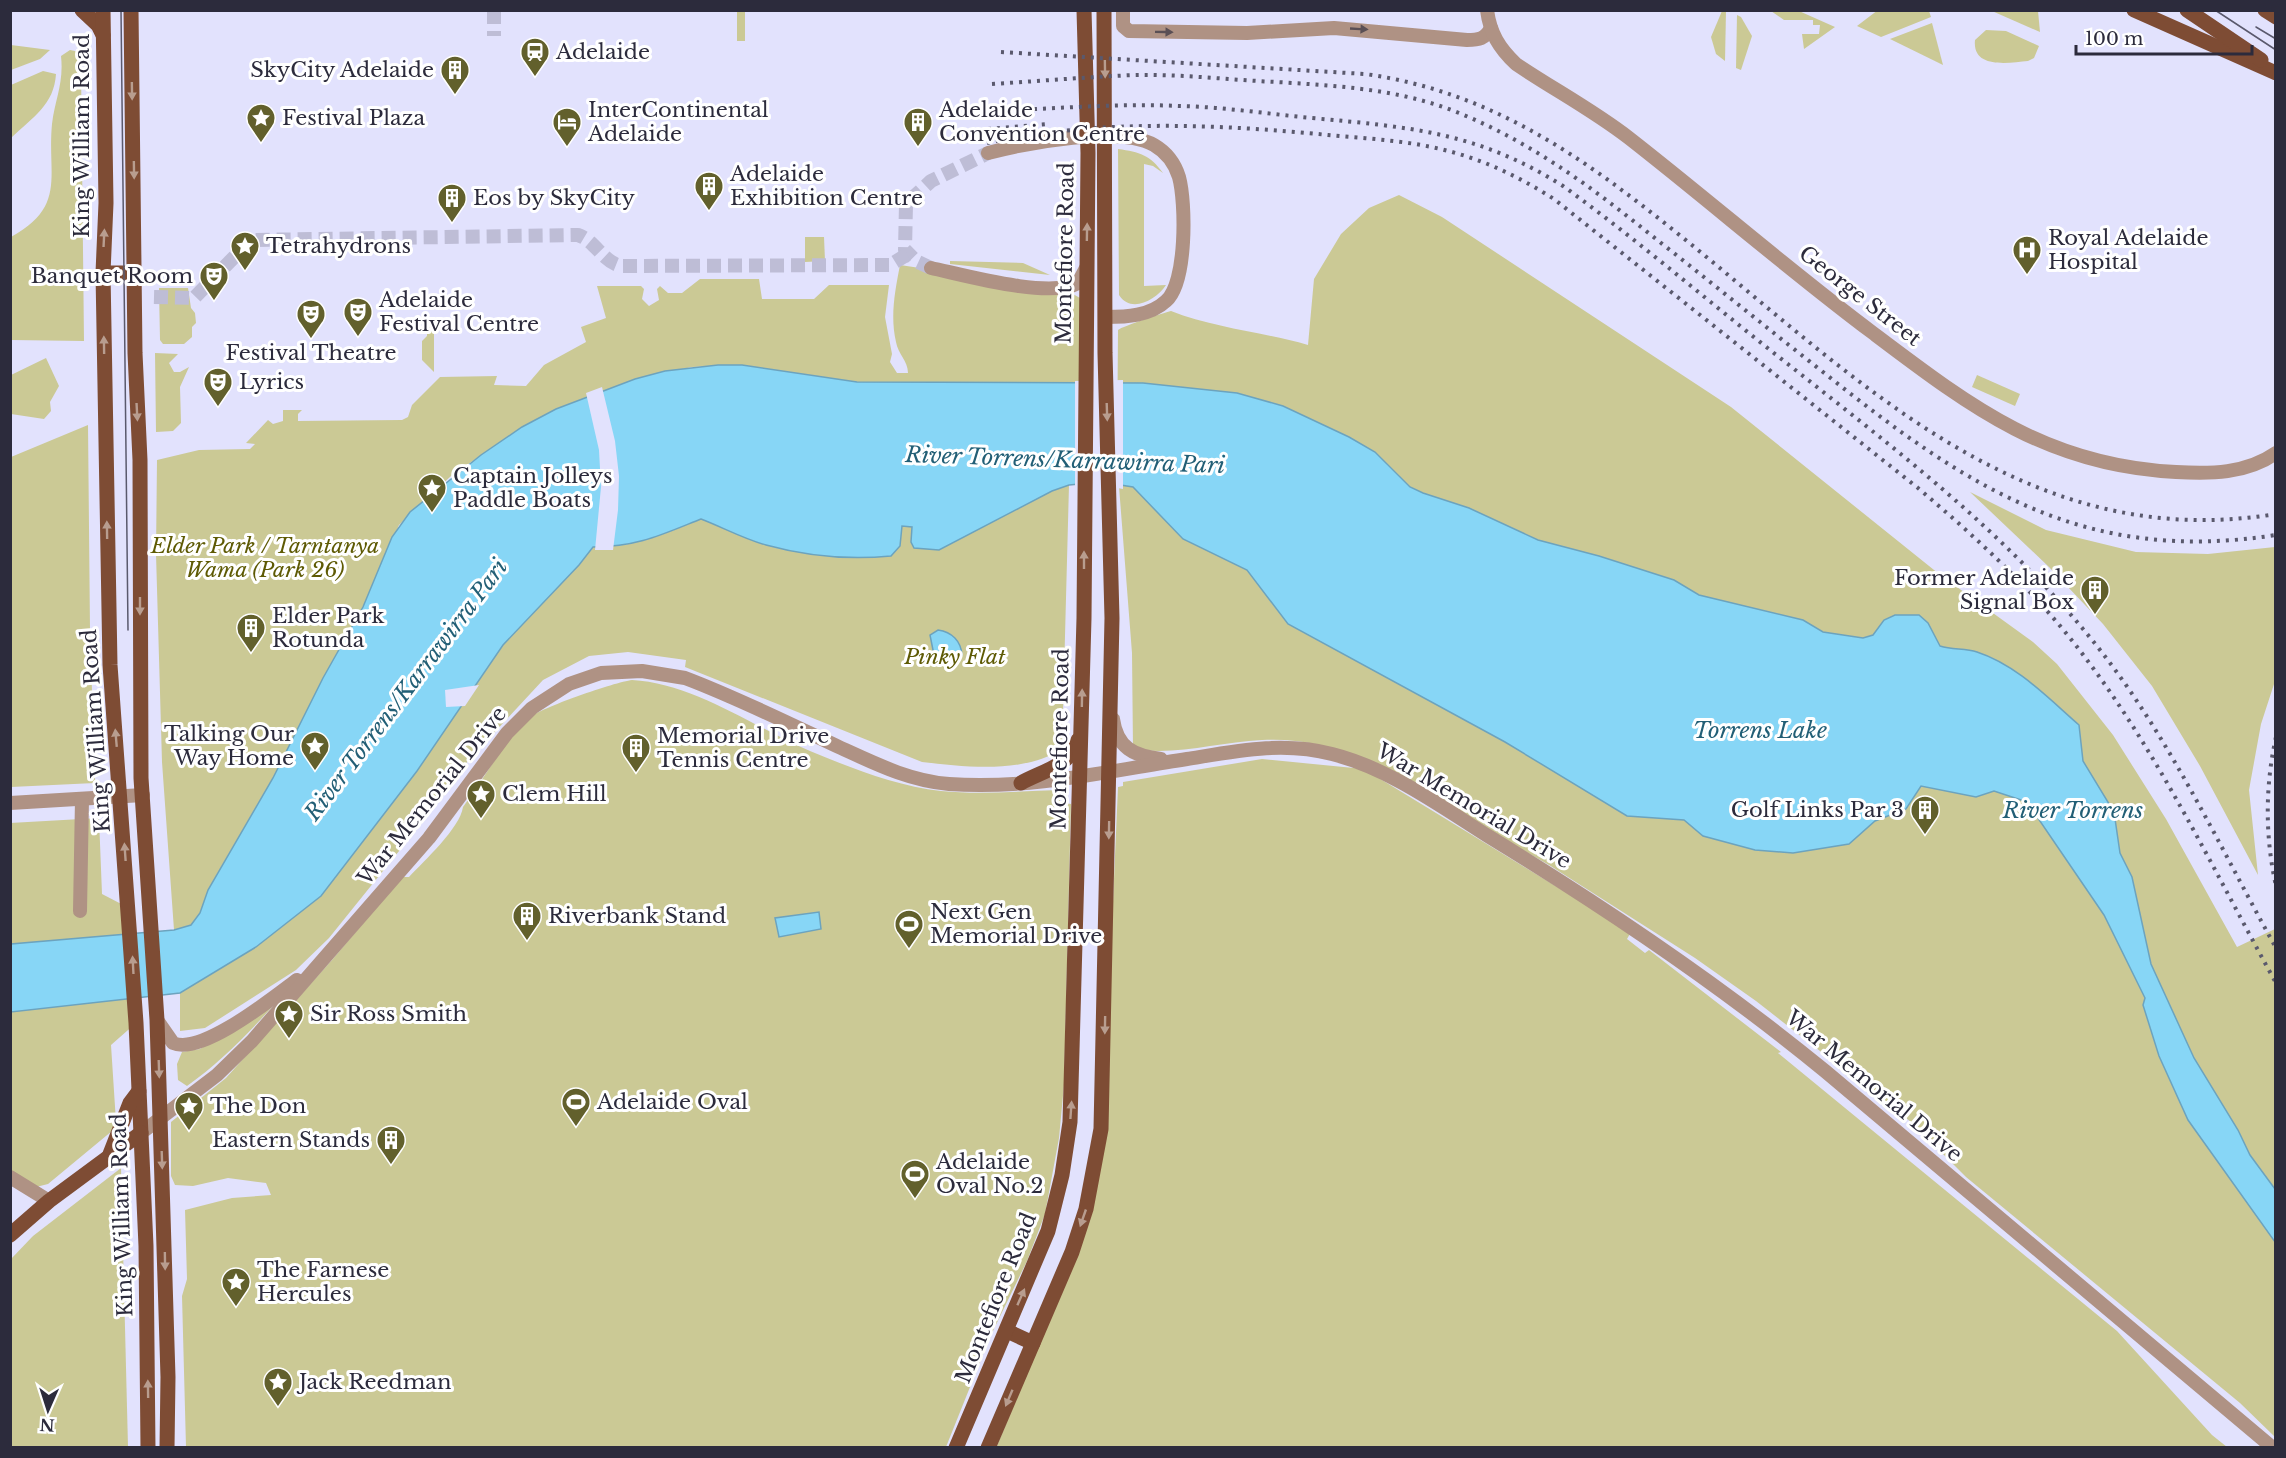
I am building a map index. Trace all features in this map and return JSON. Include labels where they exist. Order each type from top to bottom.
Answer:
[{"type":"main road","points":[[81,10],[98,25],[104,38]]},
{"type":"main road","name":"King William Road","points":[[103,10],[106,203],[103,273],[110,665],[136,1023],[146,1246],[148,1448]]},
{"type":"main road","name":"King William Road","points":[[131,10],[140,460],[139,677],[143,795],[157,1020],[167,1448]]},
{"type":"main road","name":"Montefiore Road","points":[[956,1448],[1048,1231],[1068,1148],[1073,1074],[1084,618],[1088,153],[1084,10]]},
{"type":"main road","name":"Montefiore Road","points":[[988,1448],[1072,1252],[1086,1209],[1101,1129],[1112,618],[1105,353],[1104,10]]},
{"type":"main road","points":[[2134,10],[2276,72]]},
{"type":"main road","points":[[2187,10],[2276,72]]},
{"type":"main road","points":[[2265,10],[2276,16]]},
{"type":"main road","points":[[103,273],[135,273]]},
{"type":"main road","points":[[1021,783],[1056,766],[1071,754],[1081,721]]},
{"type":"main road","points":[[109,1157],[130,1103],[139,1091]]},
{"type":"main road","points":[[10,1235],[49,1201],[141,1133]]},
{"type":"main road","points":[[1006,1331],[1033,1343]]},
{"type":"street","points":[[1124,10],[1123,26],[1129,31],[1247,33],[1334,28],[1479,40],[1486,36],[1491,28]]},
{"type":"street","name":"George Street","points":[[1487,10],[1491,28],[1500,49],[1516,64],[1627,136],[1847,314],[1954,394],[2013,430],[2093,461],[2129,469],[2200,474],[2230,471],[2254,466],[2276,453]]},
{"type":"street","points":[[988,153],[1022,145],[1073,138],[1128,137],[1147,142],[1170,159],[1177,172],[1181,188],[1182,264],[1178,283],[1168,300],[1159,307],[1132,317],[1106,317]]},
{"type":"street","points":[[931,268],[1009,284],[1059,289],[1077,295],[1085,308]]},
{"type":"street","points":[[1059,289],[1078,283],[1086,268]]},
{"type":"street","name":"War Memorial Drive","points":[[141,1133],[236,1058],[429,838],[513,726],[546,696],[569,684],[601,674],[642,671],[685,678],[915,779],[948,784],[1021,783],[1080,777],[1263,747],[1300,748],[1337,755],[1373,769],[1409,788],[1547,872],[1675,956],[1750,1010],[2141,1334],[2273,1448]]},
{"type":"street","points":[[1111,709],[1116,734],[1125,748],[1144,757],[1175,760]]},
{"type":"street","points":[[10,802],[143,795]]},
{"type":"street","points":[[80,911],[82,799]]},
{"type":"street","points":[[157,1020],[173,1043],[193,1045],[227,1028],[320,964]]},
{"type":"street","points":[[10,1177],[49,1201]]},
{"type":"green space","points":[[1878,10],[1929,11],[1931,17],[1881,37],[1857,26]]},
{"type":"green space","points":[[737,11],[745,11],[745,41],[737,41]]},
{"type":"green space","points":[[1722,11],[1726,11],[1725,61],[1716,54],[1711,37]]},
{"type":"green space","points":[[1771,11],[1799,11],[1835,27],[1804,49],[1802,34],[1819,34],[1820,25],[1813,25],[1813,20],[1784,20]]},
{"type":"green space","points":[[1992,11],[2038,11],[2040,32]]},
{"type":"green space","points":[[1737,15],[1741,17],[1752,36],[1741,70],[1736,68]]},
{"type":"green space","points":[[1932,23],[1943,65],[1890,39]]},
{"type":"green space","points":[[1986,30],[2006,31],[2039,46],[2034,58],[2011,63],[1985,60],[1979,56],[1975,40]]},
{"type":"green space","points":[[11,45],[50,50],[40,59],[11,70]]},
{"type":"green space","points":[[70,50],[80,52],[81,68],[84,341],[11,340],[11,237],[40,214],[47,201],[51,188],[52,124],[60,83],[61,56]]},
{"type":"green space","points":[[43,71],[56,74],[51,94],[41,110],[11,138],[11,85]]},
{"type":"green space","points":[[1118,149],[1144,155],[1163,173],[1153,166],[1144,164],[1144,286],[1166,285],[1150,300],[1137,304],[1124,301],[1119,295]]},
{"type":"green space","points":[[1399,195],[1442,217],[1731,407],[1939,574],[2033,642],[2057,664],[2113,735],[2166,819],[2237,947],[2275,929],[2275,1437],[2240,1403],[1966,1177],[1911,1122],[1756,1001],[1695,958],[1549,865],[1358,756],[1334,749],[1299,741],[1275,740],[1246,741],[1166,751],[1133,749],[1132,653],[1117,461],[1118,330],[1171,311],[1204,322],[1308,345],[1314,279],[1341,234],[1369,208]]},
{"type":"green space","points":[[805,237],[824,237],[825,261],[805,262]]},
{"type":"green space","points":[[950,261],[1023,263],[1050,275],[950,264]]},
{"type":"green space","name":"Elder Park / Tarntanya Wama (Park 26)","points":[[900,265],[1066,290],[1080,298],[1084,384],[857,382],[742,365],[692,367],[635,379],[556,409],[522,427],[451,476],[399,525],[363,607],[323,678],[273,778],[217,874],[200,913],[191,925],[174,930],[162,762],[156,554],[157,460],[199,450],[250,449],[255,444],[246,443],[268,420],[273,424],[283,421],[283,410],[302,410],[298,414],[298,421],[402,420],[408,417],[412,405],[440,377],[497,376],[494,385],[526,386],[544,365],[586,342],[581,327],[606,318],[597,286],[641,286],[644,289],[642,299],[649,306],[659,300],[657,289],[660,286],[668,293],[682,293],[700,279],[759,279],[762,299],[814,299],[829,285],[889,285],[885,317],[892,354],[890,362],[897,373],[908,373],[897,346],[893,323]]},
{"type":"green space","points":[[159,288],[188,288],[196,323],[192,327],[192,337],[184,344],[163,344],[160,340]]},
{"type":"green space","points":[[434,323],[434,372],[422,360],[422,341],[427,336],[427,329]]},
{"type":"green space","points":[[155,353],[178,354],[169,363],[174,372],[180,372],[189,367],[180,387],[181,423],[173,431],[156,432]]},
{"type":"green space","points":[[46,358],[59,386],[50,402],[51,411],[44,419],[11,414],[11,375]]},
{"type":"green space","points":[[1977,375],[2020,394],[2015,406],[1972,387]]},
{"type":"green space","points":[[88,425],[90,630],[95,783],[11,787],[11,457]]},
{"type":"green space","name":"Pinky Flat","points":[[1069,485],[1062,749],[1030,762],[994,767],[922,762],[685,667],[686,660],[628,652],[589,656],[543,680],[467,762],[461,774],[329,938],[296,970],[205,1028],[180,1031],[180,993],[256,947],[321,896],[417,771],[503,645],[579,565],[593,547],[636,542],[701,519],[770,544],[794,550],[841,557],[891,556],[900,546],[902,526],[912,527],[911,542]]},
{"type":"green space","points":[[1970,492],[2046,530],[2136,552],[2208,554],[2275,547],[2275,681],[2261,724],[2249,790],[2258,875],[2200,766],[2152,686],[2103,624],[2049,567]]},
{"type":"green space","points":[[632,680],[655,683],[700,697],[810,751],[891,781],[924,789],[956,792],[1060,790],[1060,802],[1071,804],[1064,1085],[1059,1138],[1045,1214],[1027,1261],[990,1337],[946,1447],[186,1447],[182,1296],[187,1279],[185,1210],[232,1198],[271,1195],[266,1183],[228,1178],[193,1186],[175,1185],[171,1176],[171,1122],[226,1078],[332,960],[402,877],[409,877],[440,844],[455,825],[463,807],[502,750],[529,718],[578,696]]},
{"type":"green space","points":[[1262,759],[1364,769],[1631,932],[1627,939],[1645,953],[1649,950],[1781,1052],[1778,1053],[2117,1331],[2212,1435],[2227,1447],[996,1448],[1079,1248],[1106,1063],[1118,787],[1123,786],[1123,782]]},
{"type":"green space","points":[[99,818],[102,894],[129,908],[136,1023],[111,1045],[116,1122],[112,1131],[48,1184],[36,1187],[11,1172],[10,823]]},
{"type":"green space","points":[[269,1005],[272,1007],[262,1018],[210,1068],[187,1086],[178,1080],[177,1064],[182,1052],[200,1049]]},
{"type":"green space","points":[[121,1168],[128,1447],[11,1447],[11,1259],[33,1236]]},
{"type":"water","name":"Torrens Lake","points":[[718,365],[742,365],[857,382],[1143,383],[1237,393],[1283,406],[1349,437],[1375,452],[1410,487],[1423,493],[1469,508],[1538,540],[1599,556],[1674,580],[1699,595],[1803,620],[1823,632],[1863,638],[1873,635],[1884,620],[1895,615],[1919,615],[1928,623],[1940,646],[1977,652],[2005,665],[2031,683],[2079,725],[2083,761],[2114,812],[2120,853],[2132,877],[2151,964],[2194,1058],[2238,1130],[2250,1155],[2275,1189],[2275,1242],[2188,1120],[2159,1056],[2143,1005],[2145,998],[2104,915],[2027,802],[1994,791],[1976,797],[1921,786],[1906,809],[1875,821],[1849,844],[1793,853],[1755,850],[1703,836],[1684,820],[1627,816],[1505,742],[1288,624],[1247,570],[1183,539],[1133,487],[1101,482],[1069,485],[1052,491],[939,550],[914,548],[911,542],[912,527],[902,526],[900,546],[891,556],[860,558],[812,554],[781,549],[758,542],[701,519],[636,542],[593,547],[579,565],[503,645],[417,771],[321,896],[256,947],[180,993],[11,1012],[11,944],[174,930],[191,925],[200,913],[208,890],[273,778],[323,678],[363,607],[392,537],[410,512],[481,455],[522,427],[556,409],[635,379],[665,371]]},
{"type":"water","points":[[938,630],[948,633],[958,641],[962,655],[958,662],[946,661],[933,650],[930,635]]},
{"type":"water","points":[[819,912],[821,929],[779,937],[775,918]]},
{"type":"pier","points":[[1123,380],[1123,489],[1101,485],[1075,487],[1075,381]]},
{"type":"pier","points":[[602,387],[615,441],[619,476],[613,550],[595,550],[601,487],[599,450],[586,393]]},
{"type":"pier","points":[[479,685],[465,706],[446,707],[445,690]]},
{"type":"tunnel","points":[[494,10],[494,36]]},
{"type":"tunnel","points":[[931,268],[916,261],[905,250],[906,204],[931,181],[988,153]]},
{"type":"tunnel","points":[[154,297],[194,298],[251,240],[578,235],[590,242],[610,261],[622,266],[890,265],[908,254]]},
{"type":"tram line","points":[[121,10],[128,630]]},
{"type":"tram line","points":[[2215,10],[2276,50]]},
{"type":"tram line","points":[[2256,27],[2276,39]]},
{"type":"railway","points":[[1001,52],[1365,74],[1411,83],[1455,96],[1496,113],[1572,155],[1682,237],[1814,346],[1882,398],[1952,444],[2025,482],[2103,508],[2186,520],[2276,514]]},
{"type":"railway","points":[[992,84],[1170,75],[1347,87],[1392,94],[1437,105],[1512,138],[1562,168],[1633,220],[1876,413],[1927,450],[1979,482],[2031,508],[2086,527],[2144,538],[2207,541],[2276,535]]},
{"type":"railway","points":[[989,111],[1109,106],[1180,106],[1230,109],[1412,129],[1472,143],[1502,154],[1563,186],[1647,250],[1913,464],[1996,537],[2035,575],[2107,659],[2154,728],[2196,800],[2276,948]]},
{"type":"railway","points":[[988,129],[1048,124]]},
{"type":"railway","points":[[987,143],[1071,130],[1157,126],[1244,128],[1378,139],[1427,146],[1472,158],[1508,173],[1554,199],[1918,488],[1986,548],[2029,591],[2087,660],[2139,737],[2187,818],[2276,983]]},
{"type":"railway","points":[[2276,737],[2268,793],[2268,830],[2276,886]]},
{"type":"place","name":"Adelaide","points":[[535,78]]},
{"type":"place","name":"SkyCity Adelaide","points":[[455,96]]},
{"type":"place","name":"Festival Plaza","points":[[261,144]]},
{"type":"place","name":"InterContinental Adelaide","points":[[567,148]]},
{"type":"place","name":"Adelaide Convention Centre","points":[[918,148]]},
{"type":"place","name":"Adelaide Exhibition Centre","points":[[709,212]]},
{"type":"place","name":"Eos by SkyCity","points":[[452,224]]},
{"type":"place","name":"Tetrahydrons","points":[[245,272]]},
{"type":"place","name":"Royal Adelaide Hospital","points":[[2027,276]]},
{"type":"place","name":"Banquet Room","points":[[214,302]]},
{"type":"place","name":"Adelaide Festival Centre","points":[[358,338]]},
{"type":"place","name":"Festival Theatre","points":[[311,340]]},
{"type":"place","name":"Lyrics","points":[[218,408]]},
{"type":"place","name":"Captain Jolleys Paddle Boats","points":[[432,514]]},
{"type":"place","name":"Former Adelaide Signal Box","points":[[2095,616]]},
{"type":"place","name":"Elder Park Rotunda","points":[[251,654]]},
{"type":"place","name":"Talking Our Way Home","points":[[315,772]]},
{"type":"place","name":"Memorial Drive Tennis Centre","points":[[636,774]]},
{"type":"place","name":"Clem Hill","points":[[481,820]]},
{"type":"place","name":"Golf Links Par 3","points":[[1925,836]]},
{"type":"place","name":"Riverbank Stand","points":[[527,942]]},
{"type":"place","name":"Next Gen Memorial Drive","points":[[909,950]]},
{"type":"place","name":"Sir Ross Smith","points":[[289,1040]]},
{"type":"place","name":"Adelaide Oval","points":[[576,1128]]},
{"type":"place","name":"The Don","points":[[189,1132]]},
{"type":"place","name":"Eastern Stands","points":[[391,1166]]},
{"type":"place","name":"Adelaide Oval No.2","points":[[915,1200]]},
{"type":"place","name":"The Farnese Hercules","points":[[236,1308]]},
{"type":"place","name":"Jack Reedman","points":[[278,1408]]},
{"type":"water label","name":"River Torrens/Karrawirra Pari","points":[[1065,460]]},
{"type":"water label","name":"River Torrens/Karrawirra Pari","points":[[406,690]]},
{"type":"water label","name":"River Torrens","points":[[2073,810]]}]
